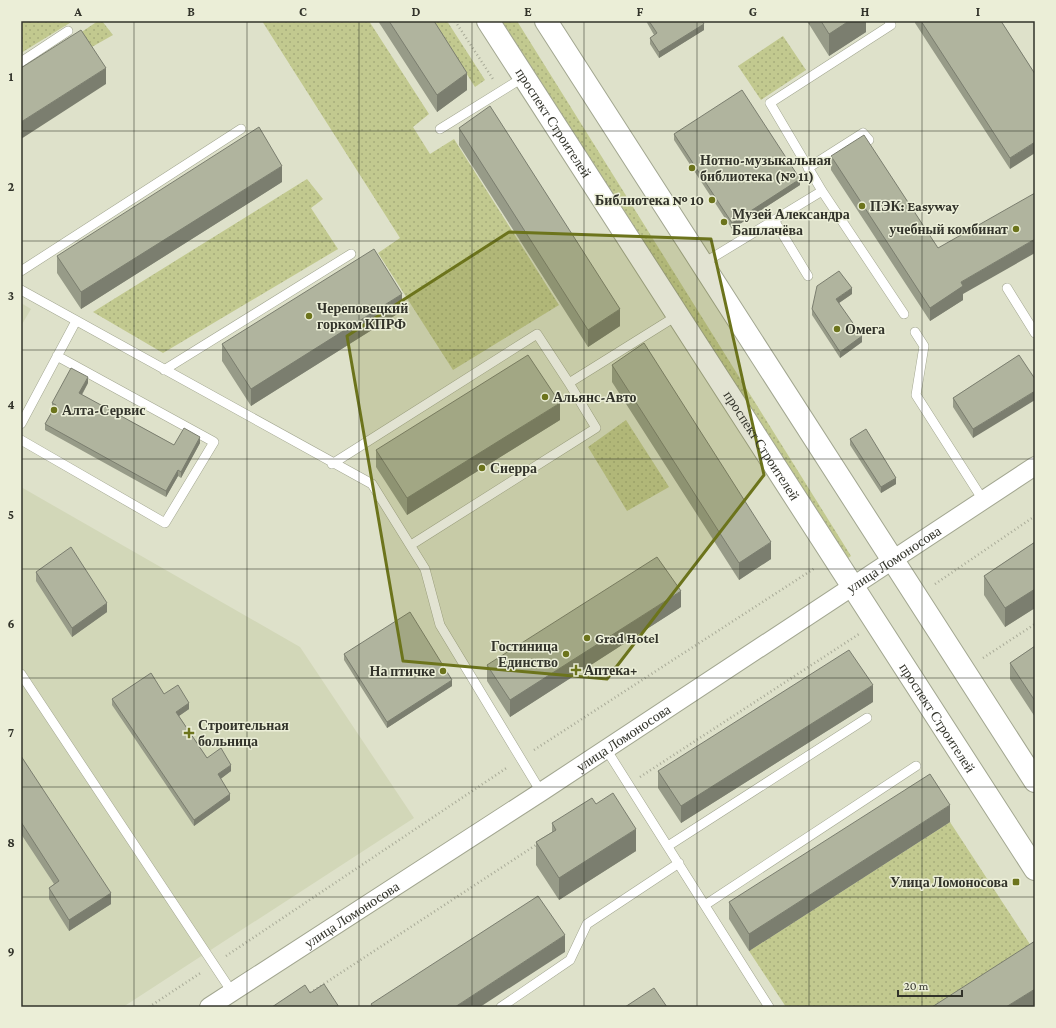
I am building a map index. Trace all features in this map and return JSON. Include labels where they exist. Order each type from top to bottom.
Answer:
[{"type":"main road","name":"проспект Строителей","points":[[488,21],[1035,869]]},
{"type":"main road","points":[[546,21],[1035,781]]},
{"type":"street","name":"улица Ломоносова","points":[[209,1007],[542,792],[1035,466]]},
{"type":"lane","points":[[892,22],[770,102],[822,191],[904,314]]},
{"type":"lane","points":[[21,62],[68,31]]},
{"type":"lane","points":[[440,129],[524,76]]},
{"type":"lane","points":[[21,271],[241,128]]},
{"type":"lane","points":[[808,168],[863,133],[869,140]]},
{"type":"lane","points":[[702,264],[822,191]]},
{"type":"lane","points":[[774,220],[808,276]]},
{"type":"lane","points":[[164,370],[351,254]]},
{"type":"lane","points":[[1007,288],[1035,333]]},
{"type":"lane","points":[[21,290],[332,464],[372,484],[425,569],[440,625],[542,792]]},
{"type":"lane","points":[[569,383],[678,315]]},
{"type":"lane","points":[[21,424],[76,321]]},
{"type":"lane","points":[[915,332],[924,346],[916,395],[983,500]]},
{"type":"lane","points":[[332,464],[537,334],[596,428],[411,545]]},
{"type":"lane","points":[[21,440],[165,523],[214,442],[58,356]]},
{"type":"lane","points":[[21,674],[232,992]]},
{"type":"lane","points":[[668,846],[867,718]]},
{"type":"lane","points":[[606,749],[679,862],[769,1007]]},
{"type":"lane","points":[[705,905],[916,766]]},
{"type":"lane","points":[[501,1007],[570,960],[587,924],[679,862]]},
{"type":"path","points":[[455,21],[500,91]]},
{"type":"path","points":[[916,597],[1035,516]]},
{"type":"path","points":[[150,1007],[521,758],[834,556]]},
{"type":"path","points":[[629,784],[877,622]]},
{"type":"path","points":[[983,658],[1035,624]]},
{"type":"path","points":[[302,998],[542,841]]},
{"type":"highlighted area","points":[[509,232],[711,239],[764,475],[607,679],[403,661],[347,336]]},
{"type":"shaded area","points":[[21,303],[31,309],[21,326]]},
{"type":"shaded area","name":"Строительная больница","points":[[21,487],[300,647],[414,818],[123,1007],[21,1007]]},
{"type":"green space","points":[[21,21],[73,21],[21,53]]},
{"type":"green space","points":[[98,21],[102,21],[113,35],[90,48],[80,33]]},
{"type":"green space","points":[[262,21],[369,21],[429,114],[413,127],[430,154],[454,139],[559,305],[453,370],[378,253],[400,238]]},
{"type":"green space","points":[[433,21],[447,21],[485,80],[475,87]]},
{"type":"green space","points":[[495,21],[517,21],[851,556],[842,562]]},
{"type":"green space","points":[[783,36],[806,70],[761,100],[738,66]]},
{"type":"green space","points":[[307,179],[323,199],[311,208],[338,249],[163,353],[93,312]]},
{"type":"green space","points":[[626,420],[669,487],[627,511],[588,447]]},
{"type":"green space","points":[[950,822],[1035,952],[1035,958],[958,1007],[786,1007],[749,951]]},
{"type":"building","points":[[389,21],[434,21],[467,73],[437,95]]},
{"type":"building","points":[[649,21],[702,21],[704,24],[659,52],[650,38],[657,33]]},
{"type":"building","points":[[821,21],[849,21],[829,34]]},
{"type":"building","points":[[921,21],[1001,21],[1035,74],[1035,142],[1010,158]]},
{"type":"building","points":[[81,30],[106,68],[21,122],[21,68]]},
{"type":"building","points":[[742,90],[800,179],[732,223],[674,134]]},
{"type":"building","points":[[490,106],[620,309],[588,330],[459,128]]},
{"type":"building","points":[[259,127],[282,166],[81,292],[57,256]]},
{"type":"building","points":[[864,135],[938,248],[1035,193],[1035,239],[961,282],[963,286],[930,308],[831,156]]},
{"type":"building","points":[[374,249],[402,294],[251,389],[222,344]]},
{"type":"building","name":"Омега","points":[[839,271],[852,288],[836,299],[862,336],[840,352],[812,309],[817,286]]},
{"type":"building","points":[[644,343],[771,542],[739,563],[612,365]]},
{"type":"building","points":[[528,355],[560,403],[407,498],[376,450]]},
{"type":"building","points":[[1019,355],[1035,379],[1035,391],[973,429],[953,398]]},
{"type":"building","points":[[71,368],[88,377],[79,393],[174,445],[184,428],[200,437],[181,472],[178,470],[166,491],[45,424],[56,405],[52,403]]},
{"type":"building","points":[[866,429],[896,478],[881,487],[850,439]]},
{"type":"building","points":[[1035,542],[1035,589],[1005,608],[984,576]]},
{"type":"building","points":[[71,547],[107,603],[72,628],[36,572]]},
{"type":"building","points":[[657,557],[681,591],[510,700],[487,665]]},
{"type":"building","points":[[410,612],[452,680],[387,722],[344,654]]},
{"type":"building","points":[[1035,646],[1035,701],[1010,663]]},
{"type":"building","points":[[849,650],[873,685],[681,806],[658,771]]},
{"type":"building","points":[[151,673],[164,694],[178,685],[189,703],[176,712],[207,758],[221,748],[231,765],[218,774],[230,794],[194,820],[112,699]]},
{"type":"building","points":[[21,756],[111,893],[69,920],[49,888],[59,881],[21,822]]},
{"type":"building","points":[[930,774],[950,805],[749,934],[729,902]]},
{"type":"building","points":[[613,793],[636,829],[559,878],[536,842],[556,830],[552,823],[592,798],[596,804]]},
{"type":"building","points":[[538,896],[565,935],[455,1007],[373,1007],[371,1004]]},
{"type":"building","points":[[1035,941],[1035,989],[1006,1007],[932,1007]]},
{"type":"building","points":[[324,984],[339,1007],[272,1007],[305,985],[310,993]]},
{"type":"building","points":[[654,988],[667,1007],[625,1007]]},
{"type":"place","name":"Нотно-музыкальная библиотека (№ 11)","points":[[692,168]]},
{"type":"place","name":"Библиотека № 10","points":[[712,200]]},
{"type":"place","name":"ПЭК: Easyway","points":[[862,206]]},
{"type":"place","name":"Музей Александра Башлачёва","points":[[724,222]]},
{"type":"place","name":"учебный комбинат","points":[[1016,229]]},
{"type":"place","name":"Череповецкий горком КПРФ","points":[[309,316]]},
{"type":"place","name":"Омега","points":[[837,329]]},
{"type":"place","name":"Альянс-Авто","points":[[545,397]]},
{"type":"place","name":"Алта-Сервис","points":[[54,410]]},
{"type":"place","name":"Сиерра","points":[[482,468]]},
{"type":"place","name":"Grad Hotel","points":[[587,638]]},
{"type":"place","name":"Гостиница Единство","points":[[566,654]]},
{"type":"place","name":"Аптека+","points":[[576,670]]},
{"type":"place","name":"На птичке","points":[[443,671]]},
{"type":"place","name":"Строительная больница","points":[[189,733]]},
{"type":"place","name":"Улица Ломоносова","points":[[1016,882]]}]
